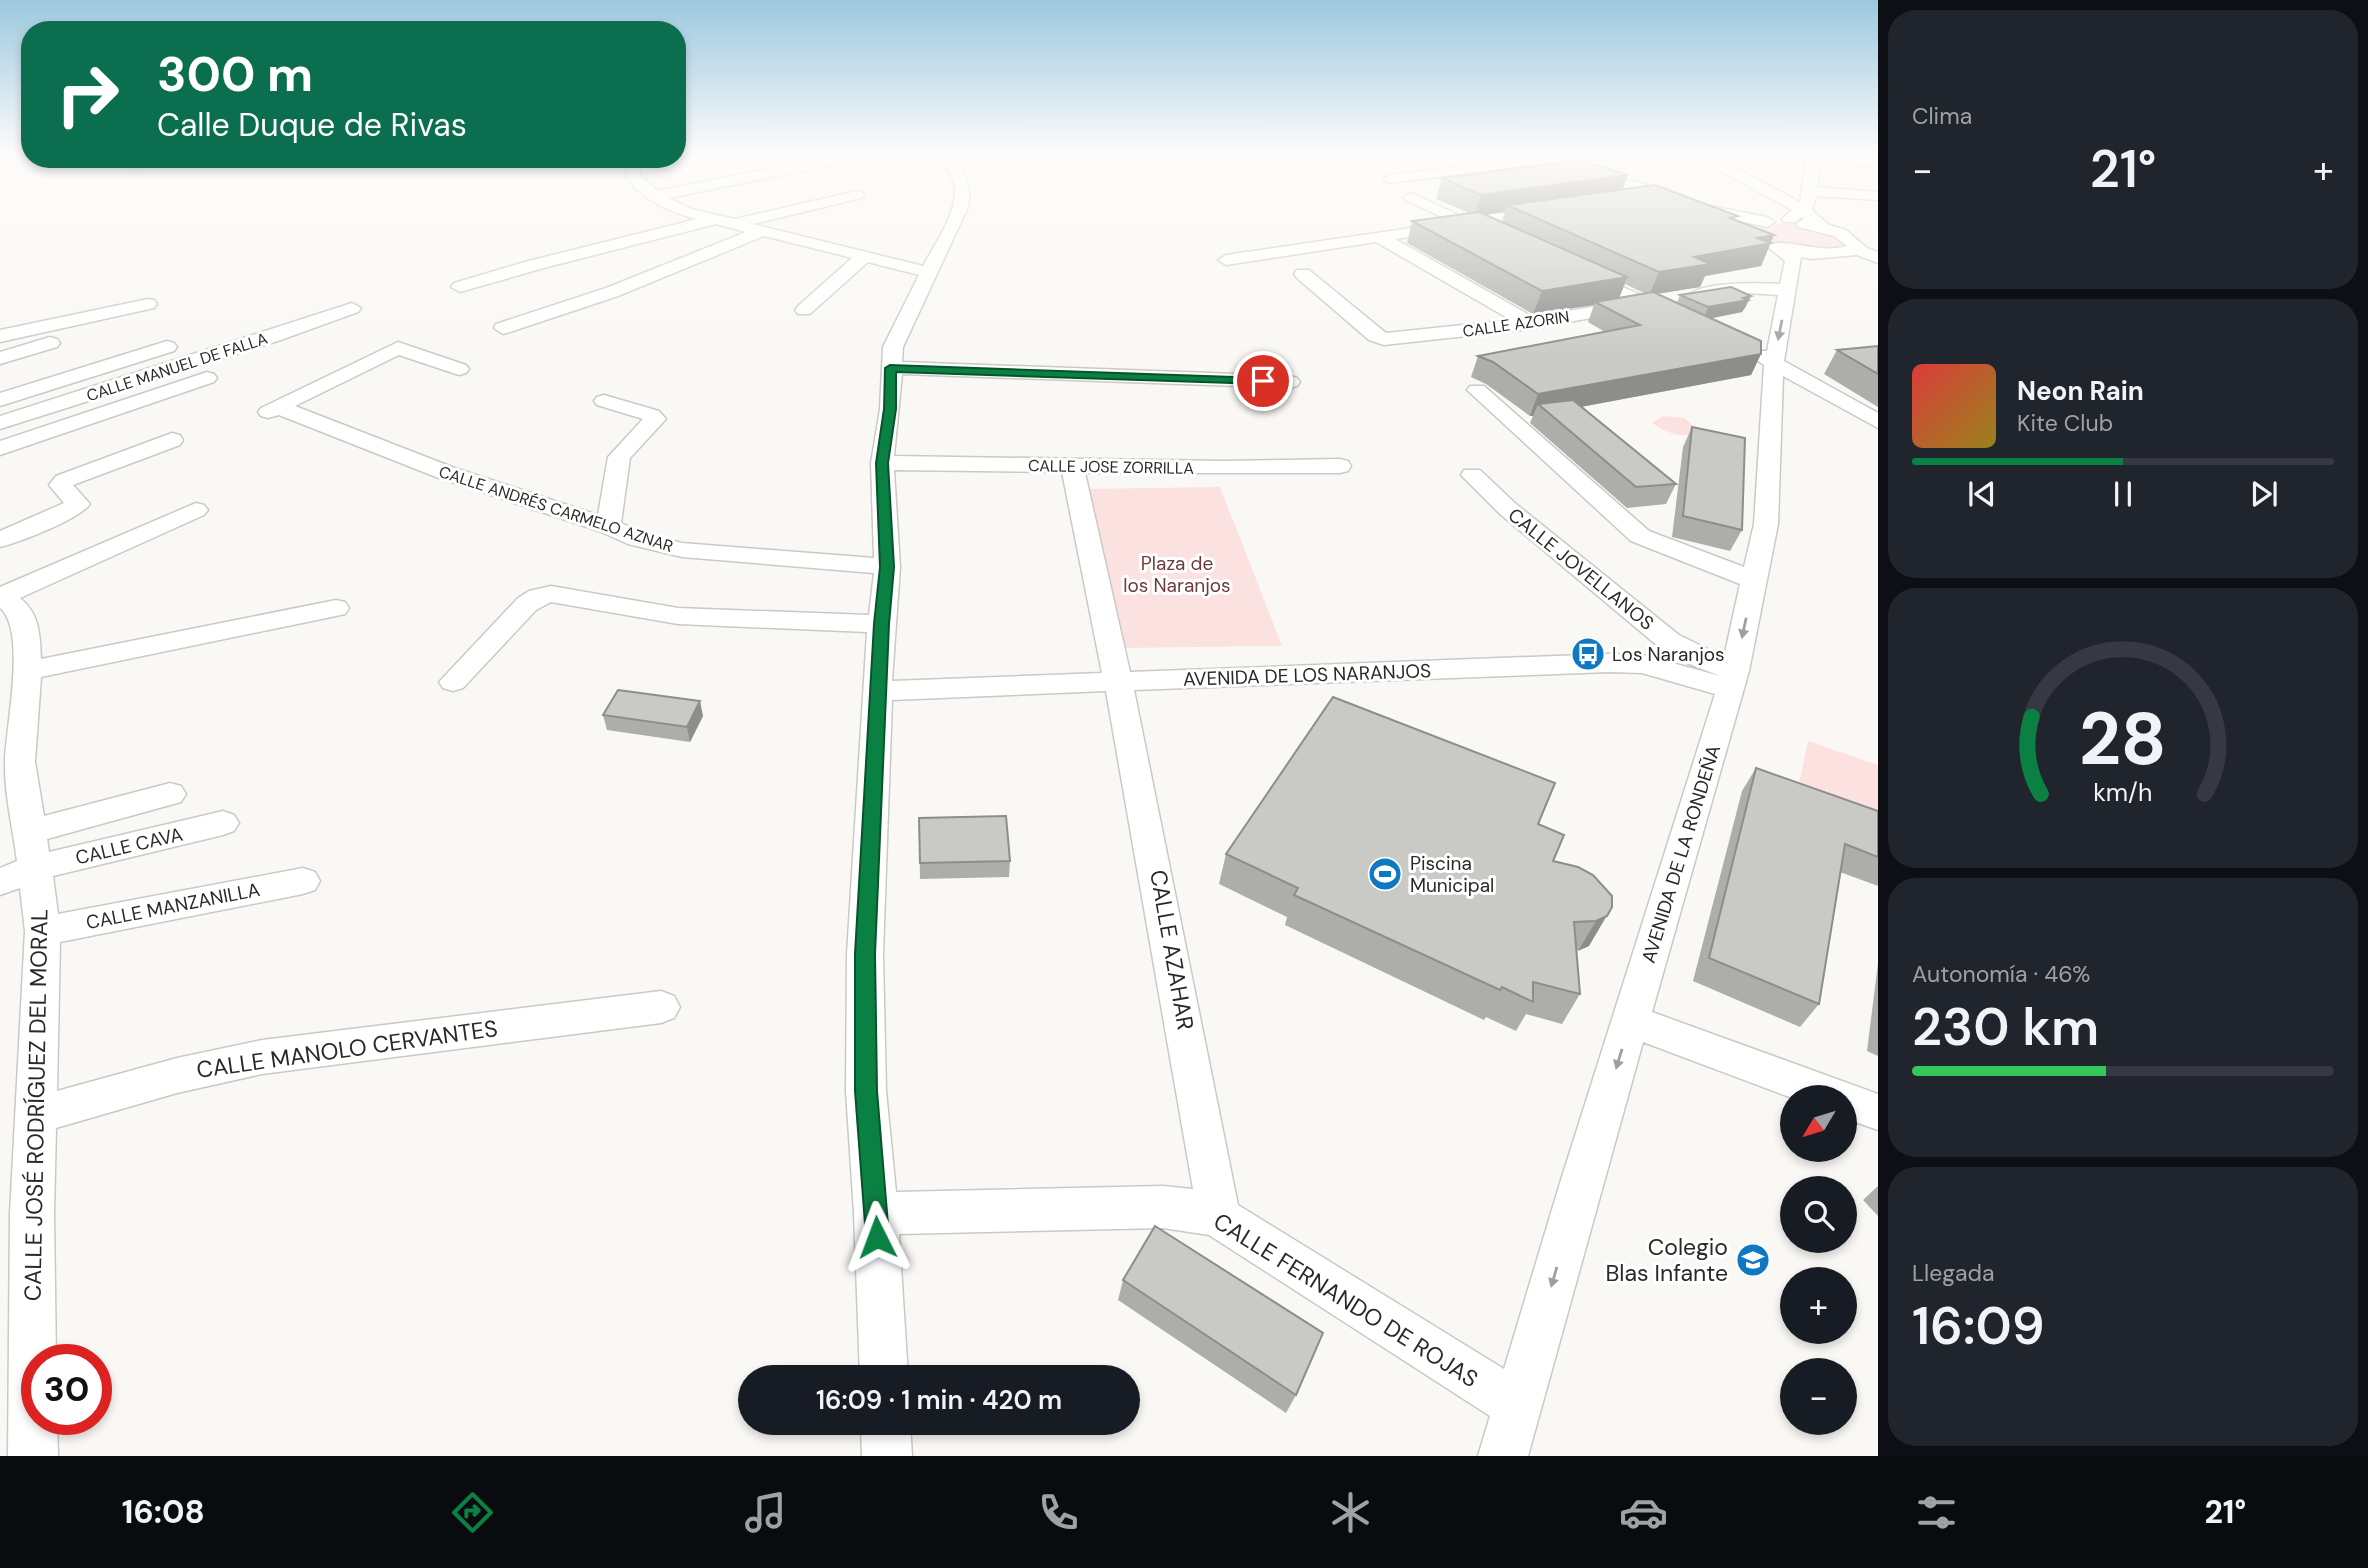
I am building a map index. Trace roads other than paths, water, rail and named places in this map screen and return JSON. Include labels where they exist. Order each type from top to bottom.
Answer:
[{"type":"street","points":[[460,287],[534,265],[724,222]]},
{"type":"street","points":[[732,222],[927,272]]},
{"type":"street","points":[[883,1365],[876,1213],[866,1091],[865,954],[880,691],[881,624],[887,567],[882,463],[890,409],[893,347],[952,222]]},
{"type":"street","points":[[1226,260],[1476,222]]},
{"type":"street","points":[[1730,222],[1761,239],[1827,255],[1878,260]]},
{"type":"street","points":[[1761,239],[1774,222]]},
{"type":"street","points":[[1781,222],[1822,228],[1850,239],[1856,247],[1878,260]]},
{"type":"street","points":[[1816,222],[1822,228]]},
{"type":"street","points":[[1469,223],[1507,240]]},
{"type":"street","points":[[503,328],[612,292],[765,230]]},
{"type":"street","points":[[1377,236],[1531,323]]},
{"type":"street","name":"AVENIDA DE LA RONDEÑA","points":[[1503,1456],[1733,680],[1766,524],[1774,362],[1794,259],[1761,239]]},
{"type":"street","points":[[1827,255],[1851,252],[1856,247]]},
{"type":"street","points":[[804,310],[864,257]]},
{"type":"street","points":[[1571,269],[1685,321]]},
{"type":"street","name":"CALLE AZORIN","points":[[1303,274],[1376,336],[1384,339],[1531,323],[1747,288],[1788,290]]},
{"type":"street","points":[[0,336],[148,304]]},
{"type":"street","name":"CALLE MANUEL DE FALLA","points":[[0,423],[271,337],[352,308]]},
{"type":"street","points":[[0,358],[77,335]]},
{"type":"street","points":[[0,400],[167,347]]},
{"type":"street","name":"CALLE ANDRÉS CARMELO AZNAR","points":[[459,369],[398,348],[272,410],[656,545],[682,550],[887,567]]},
{"type":"street","points":[[1749,350],[1878,422]]},
{"type":"street","points":[[890,368],[1290,382]]},
{"type":"street","points":[[0,448],[224,372]]},
{"type":"street","points":[[1478,390],[1640,536],[1754,580]]},
{"type":"street","points":[[604,401],[652,415],[656,419],[619,457],[608,526]]},
{"type":"street","points":[[0,540],[78,504],[60,485],[64,481],[172,440]]},
{"type":"street","name":"CALLE JOSE ZORRILLA","points":[[882,463],[1222,468],[1339,466]]},
{"type":"street","name":"CALLE AZAHAR","points":[[1072,467],[1121,684],[1171,939],[1219,1217]]},
{"type":"street","name":"CALLE JOVELLANOS","points":[[1472,475],[1508,509],[1669,641],[1733,680]]},
{"type":"street","points":[[5,604],[196,510]]},
{"type":"street","points":[[453,682],[527,604],[538,597],[551,594],[678,616],[881,624]]},
{"type":"street","name":"CALLE JOSÉ RODRÍGUEZ DEL MORAL","points":[[5,604],[26,627],[27,671],[10,766],[30,832],[43,931],[32,1213],[33,1456]]},
{"type":"street","points":[[27,671],[336,608]]},
{"type":"street","name":"AVENIDA DE LOS NARANJOS","points":[[880,691],[1121,684],[1609,663],[1643,664],[1733,680]]},
{"type":"street","points":[[30,832],[170,794]]},
{"type":"street","name":"CALLE CAVA","points":[[0,882],[34,868],[223,823]]},
{"type":"street","name":"CALLE MANZANILLA","points":[[43,931],[303,881]]},
{"type":"street","name":"CALLE MANOLO CERVANTES","points":[[37,1115],[209,1067],[262,1057],[661,1007]]},
{"type":"street","points":[[1630,1021],[1805,1085]]},
{"type":"street","points":[[1857,1105],[1878,1112]]},
{"type":"street","name":"CALLE FERNANDO DE ROJAS","points":[[876,1213],[1163,1207],[1194,1210],[1219,1217],[1517,1405]]},
{"type":"street","points":[[886,1435],[887,1456]]},
{"type":"place","name":"Los Naranjos","points":[[1588,654]]},
{"type":"place","name":"Piscina Municipal","points":[[1385,874]]},
{"type":"place","name":"Colegio Blas Infante","points":[[1753,1260]]},
{"type":"park label","name":"Plaza de los Naranjos","points":[[1177,574]]}]
